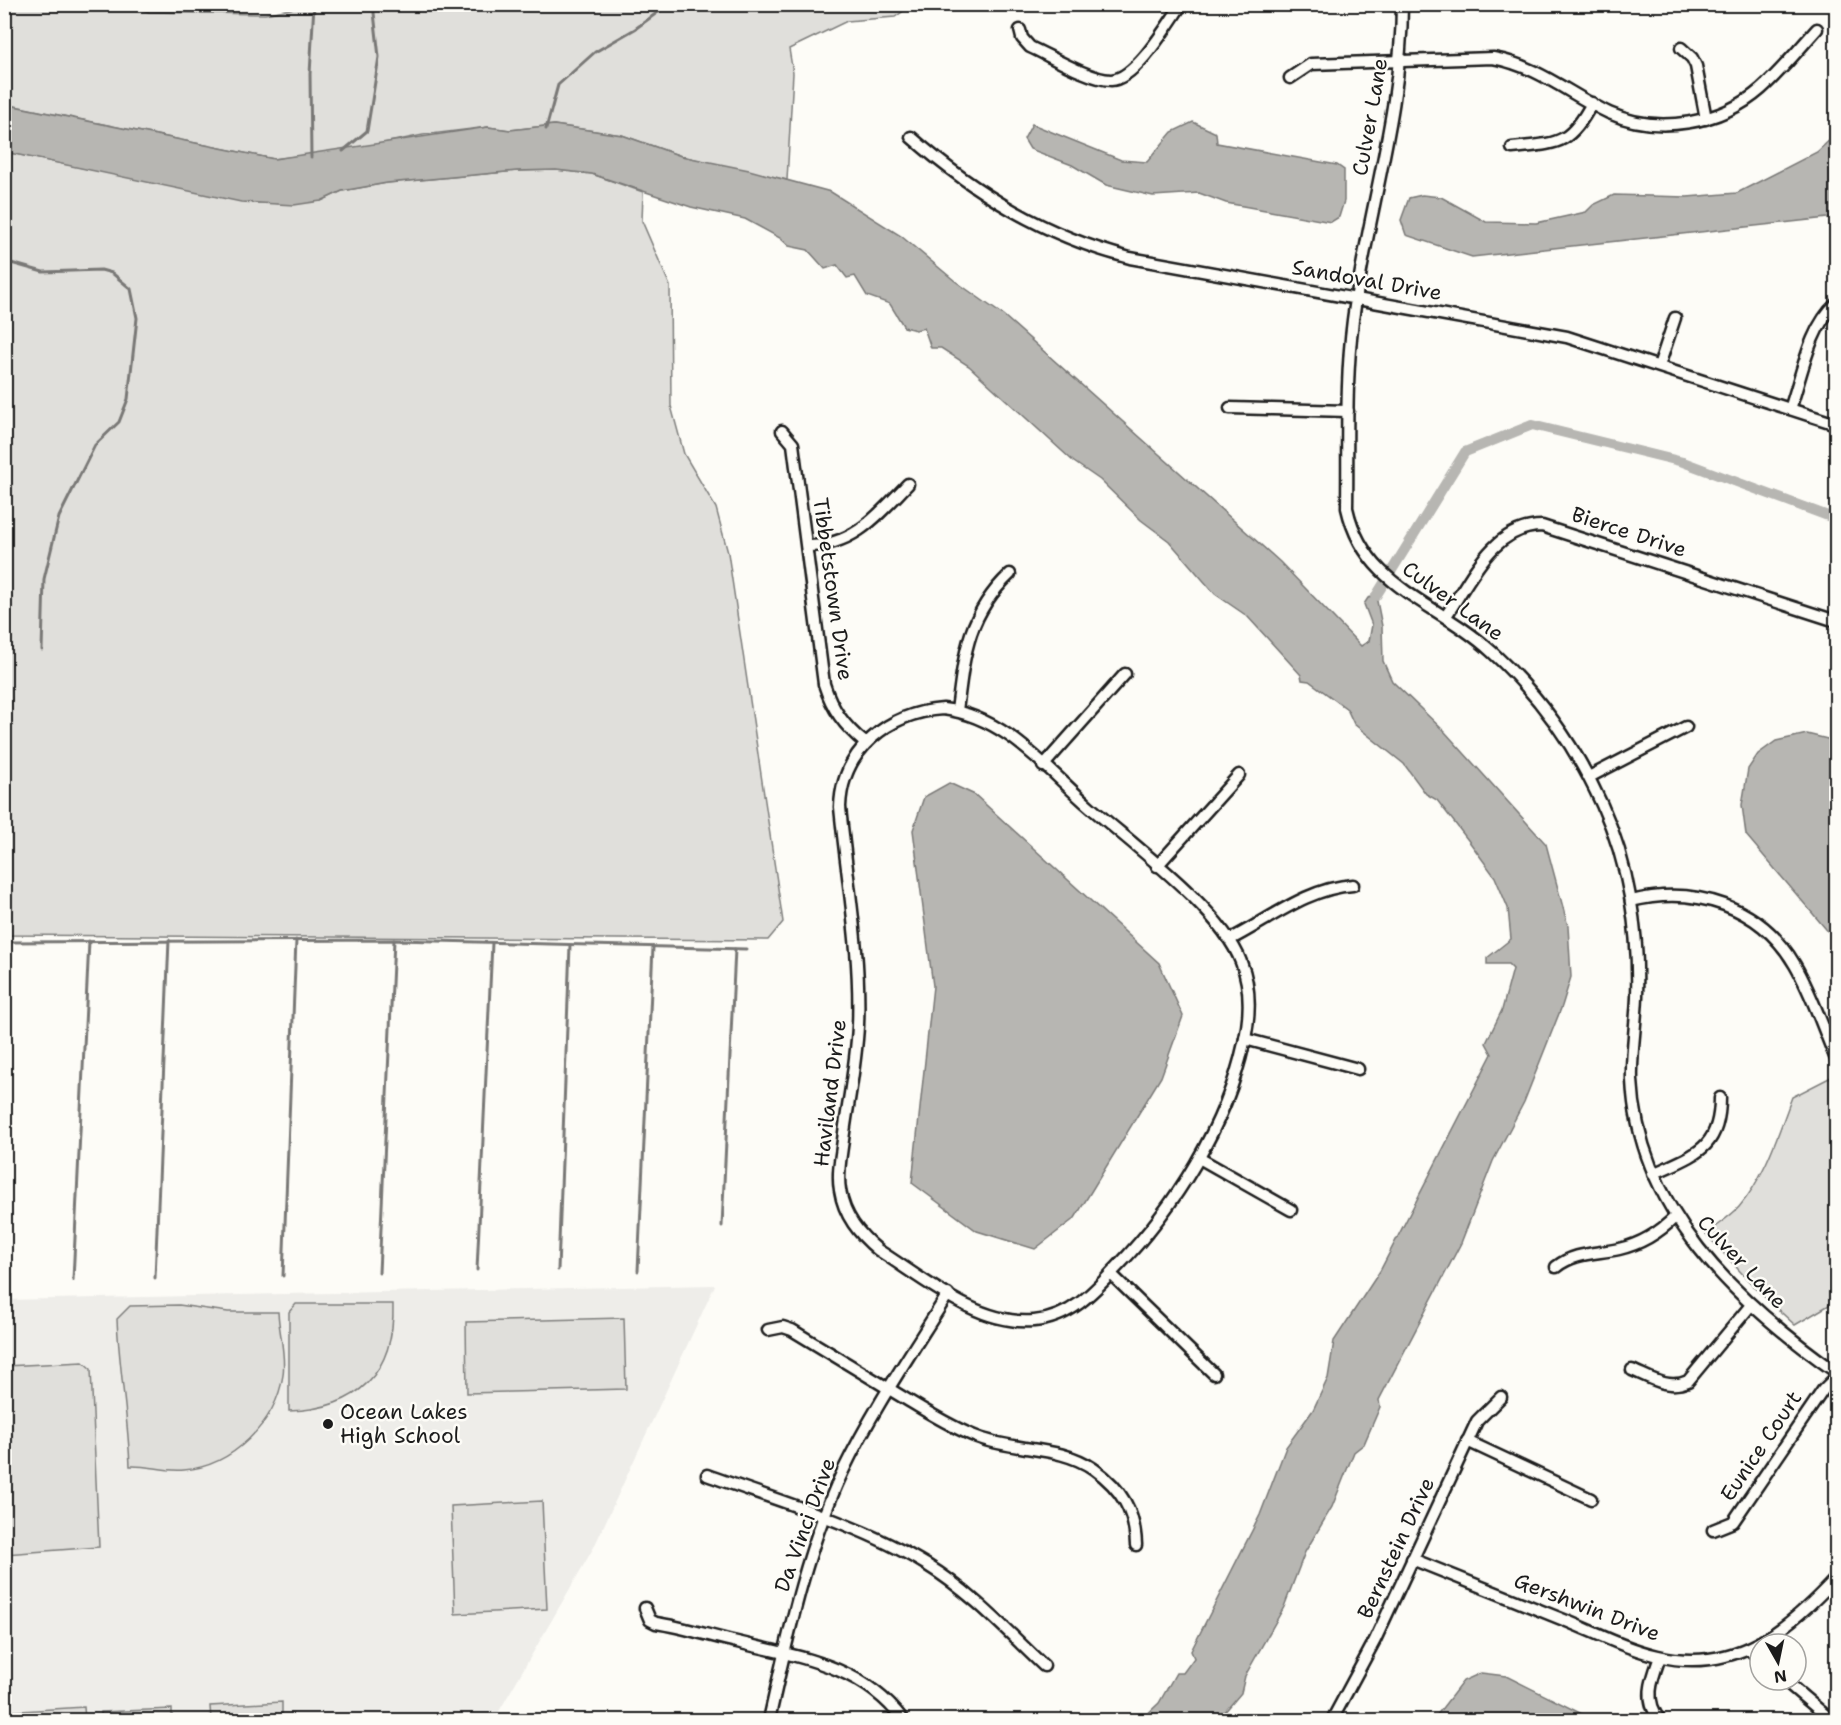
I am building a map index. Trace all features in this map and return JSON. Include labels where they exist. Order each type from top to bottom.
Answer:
[{"type":"street","points":[[1020,30],[1022,38],[1030,47],[1101,78],[1119,79],[1132,71],[1182,4]]},
{"type":"street","name":"Culver Lane","points":[[1402,8],[1400,60],[1357,298],[1348,411],[1347,508],[1364,552],[1381,573],[1446,616],[1491,650],[1532,692],[1565,737],[1589,777],[1616,842],[1631,902],[1637,961],[1632,1080],[1638,1129],[1653,1174],[1675,1216],[1714,1267],[1751,1305],[1836,1375]]},
{"type":"street","points":[[1290,78],[1311,64],[1483,58],[1510,61],[1552,79],[1592,103],[1626,119],[1676,124],[1706,119],[1731,110],[1761,90],[1817,28]]},
{"type":"street","points":[[1681,48],[1692,58],[1696,66],[1706,119]]},
{"type":"street","points":[[1512,148],[1551,144],[1567,138],[1579,128],[1592,103]]},
{"type":"street","name":"Sandoval Drive","points":[[911,137],[984,195],[1035,224],[1070,240],[1130,258],[1567,337],[1836,424]]},
{"type":"street","points":[[1790,409],[1816,331],[1827,313],[1836,304]]},
{"type":"street","points":[[1659,366],[1674,318]]},
{"type":"street","points":[[1230,408],[1348,411]]},
{"type":"street","name":"Tibbetstown Drive","points":[[782,431],[793,444],[826,692],[842,722],[865,743]]},
{"type":"street","points":[[807,546],[832,544],[857,534],[908,484]]},
{"type":"street","name":"Bierce Drive","points":[[1446,616],[1496,543],[1516,529],[1542,525],[1836,621]]},
{"type":"street","points":[[957,711],[964,656],[972,626],[986,600],[1010,574]]},
{"type":"street","points":[[1044,766],[1125,674]]},
{"type":"street","name":"Haviland Drive","points":[[943,709],[957,711],[996,726],[1215,918],[1231,939],[1247,982],[1248,1010],[1245,1039],[1231,1084],[1199,1158],[1145,1238],[1075,1308],[1061,1315],[1033,1322],[1017,1322],[985,1315],[879,1250],[866,1239],[846,1212],[839,1187],[843,1140],[856,1061],[859,1009],[858,972],[845,861],[841,795],[849,767],[865,743],[882,730],[917,713],[943,709]]},
{"type":"street","points":[[1589,777],[1686,727]]},
{"type":"street","points":[[1157,866],[1239,775]]},
{"type":"street","points":[[1231,939],[1310,895],[1338,886],[1353,885]]},
{"type":"street","points":[[1631,902],[1660,896],[1698,896],[1730,906],[1764,927],[1796,966],[1836,1059]]},
{"type":"street","points":[[1245,1039],[1358,1070]]},
{"type":"street","points":[[1653,1174],[1702,1151],[1715,1135],[1720,1118],[1720,1098]]},
{"type":"street","points":[[1199,1158],[1291,1210]]},
{"type":"street","points":[[1556,1267],[1569,1257],[1633,1245],[1657,1233],[1675,1216]]},
{"type":"street","points":[[1111,1274],[1214,1374]]},
{"type":"street","name":"Da Vinci Drive","points":[[768,1720],[784,1654],[824,1518],[843,1471],[948,1294]]},
{"type":"street","points":[[1632,1370],[1665,1384],[1680,1385],[1688,1381],[1751,1305]]},
{"type":"street","points":[[768,1330],[783,1327],[792,1329],[959,1430],[1011,1447],[1060,1454],[1094,1469],[1120,1492],[1128,1505],[1136,1530],[1136,1545]]},
{"type":"street","name":"Eunice Court","points":[[1713,1530],[1733,1522],[1823,1390],[1836,1375]]},
{"type":"street","name":"Bernstein Drive","points":[[1332,1720],[1376,1640],[1467,1441],[1483,1412],[1501,1397]]},
{"type":"street","points":[[1467,1441],[1591,1499]]},
{"type":"street","points":[[707,1475],[824,1518],[927,1565],[973,1598],[1044,1666]]},
{"type":"street","name":"Gershwin Drive","points":[[1412,1559],[1660,1657],[1696,1660],[1715,1658],[1748,1648]]},
{"type":"street","name":"Gershwin Drive","points":[[1776,1632],[1791,1623],[1836,1578]]},
{"type":"street","points":[[645,1608],[650,1620],[656,1623],[824,1663],[862,1682],[903,1720]]},
{"type":"street","points":[[1660,1657],[1649,1689],[1653,1709],[1660,1720]]},
{"type":"street","points":[[1798,1692],[1831,1720]]},
{"type":"shaded area","points":[[123,4],[149,12],[265,14],[314,4],[912,5],[895,17],[847,21],[789,49],[793,73],[787,180],[681,156],[622,135],[554,125],[510,130],[488,127],[274,159],[5,104],[4,5]]},
{"type":"shaded area","points":[[4,104],[274,159],[488,127],[510,130],[554,125],[622,135],[681,156],[749,170],[831,192],[901,236],[955,281],[1003,315],[1280,562],[1361,646],[1369,641],[1372,625],[1364,604],[1368,598],[1376,596],[1382,626],[1383,661],[1392,681],[1445,732],[1546,844],[1568,926],[1571,977],[1524,1102],[1493,1161],[1461,1243],[1379,1400],[1380,1407],[1364,1444],[1354,1452],[1332,1507],[1305,1552],[1284,1607],[1245,1676],[1241,1693],[1218,1720],[1141,1720],[1159,1703],[1176,1673],[1183,1673],[1194,1658],[1191,1651],[1260,1515],[1286,1447],[1313,1410],[1328,1378],[1334,1341],[1380,1271],[1492,1054],[1486,1043],[1502,1010],[1513,969],[1508,964],[1487,964],[1487,958],[1511,939],[1508,908],[1495,877],[1471,844],[1437,800],[1426,794],[1404,764],[1354,724],[1347,709],[1309,681],[1302,680],[1301,675],[1247,616],[1215,594],[1169,541],[1141,520],[1100,480],[1074,462],[969,366],[941,348],[931,348],[924,328],[916,330],[904,327],[890,304],[867,296],[855,276],[847,278],[837,265],[825,269],[808,250],[789,246],[780,238],[745,219],[691,207],[592,174],[556,170],[517,171],[387,183],[342,191],[321,201],[294,205],[241,202],[5,152]]},
{"type":"shaded area","points":[[1193,122],[1216,133],[1217,143],[1337,165],[1344,170],[1344,201],[1339,217],[1331,222],[1226,203],[1199,193],[1153,196],[1106,185],[1072,165],[1030,149],[1024,139],[1032,124],[1121,160],[1147,162],[1172,132]]},
{"type":"shaded area","points":[[1836,134],[1836,217],[1472,257],[1406,235],[1401,220],[1409,198],[1422,195],[1441,197],[1486,222],[1536,223],[1586,212],[1593,205],[1614,195],[1687,197],[1737,193],[1817,152]]},
{"type":"shaded area","points":[[5,152],[255,203],[321,201],[342,191],[387,183],[517,171],[556,170],[592,174],[643,192],[642,221],[670,286],[671,406],[684,454],[716,508],[728,553],[783,922],[768,940],[5,935]]},
{"type":"shaded area","points":[[1807,734],[1836,741],[1836,941],[1746,835],[1742,805],[1748,769],[1758,754],[1776,741]]},
{"type":"shaded area","points":[[949,783],[975,795],[1159,963],[1183,1016],[1161,1077],[1075,1218],[1035,1249],[977,1231],[912,1183],[933,986],[913,830],[924,797]]},
{"type":"shaded area","points":[[1835,1075],[1836,1301],[1795,1325],[1758,1291],[1706,1234],[1739,1207],[1748,1195],[1770,1155],[1792,1097]]},
{"type":"shaded area","name":"Ocean Lakes High School","points":[[715,1285],[594,1547],[494,1720],[5,1720],[4,1300]]},
{"type":"shaded area","points":[[296,1304],[393,1304],[392,1328],[387,1350],[379,1368],[368,1383],[335,1403],[313,1409],[289,1411],[289,1312]]},
{"type":"shaded area","points":[[179,1305],[228,1312],[278,1312],[284,1359],[279,1393],[271,1410],[249,1439],[235,1451],[219,1460],[202,1467],[184,1470],[130,1466],[117,1319],[130,1306]]},
{"type":"shaded area","points":[[624,1318],[626,1389],[467,1393],[466,1322]]},
{"type":"shaded area","points":[[83,1362],[91,1369],[99,1547],[5,1554],[5,1366]]},
{"type":"shaded area","points":[[542,1501],[547,1609],[455,1614],[451,1506]]},
{"type":"shaded area","points":[[1481,1673],[1506,1676],[1594,1720],[1433,1720],[1463,1681]]},
{"type":"shaded area","points":[[282,1702],[282,1720],[211,1720],[210,1706]]},
{"type":"shaded area","points":[[84,1707],[85,1720],[5,1720],[5,1712]]},
{"type":"shaded area","points":[[172,1709],[172,1720],[101,1720],[101,1712]]},
{"type":"waterway","points":[[311,157],[310,74],[314,4]]},
{"type":"waterway","points":[[343,151],[367,131],[379,57],[373,4]]},
{"type":"waterway","points":[[546,129],[558,85],[595,52],[635,29],[669,4]]},
{"type":"waterway","points":[[4,261],[43,272],[101,270],[112,273],[131,289],[137,318],[128,399],[119,422],[95,445],[59,517],[44,579],[42,650]]},
{"type":"waterway","points":[[1376,596],[1465,452],[1532,425],[1683,462],[1836,519]]},
{"type":"waterway","points":[[155,1278],[169,940]]},
{"type":"waterway","points":[[283,1276],[296,940]]},
{"type":"waterway","points":[[379,1273],[394,940]]},
{"type":"waterway","points":[[4,942],[396,940],[746,949]]},
{"type":"waterway","points":[[73,1280],[89,941]]},
{"type":"waterway","points":[[4,996],[7,942]]},
{"type":"waterway","points":[[477,1270],[492,943]]},
{"type":"waterway","points":[[558,1270],[570,945]]},
{"type":"waterway","points":[[638,1271],[653,947]]},
{"type":"waterway","points":[[722,1226],[735,949]]},
{"type":"place","name":"Ocean Lakes High School","points":[[328,1424]]}]
